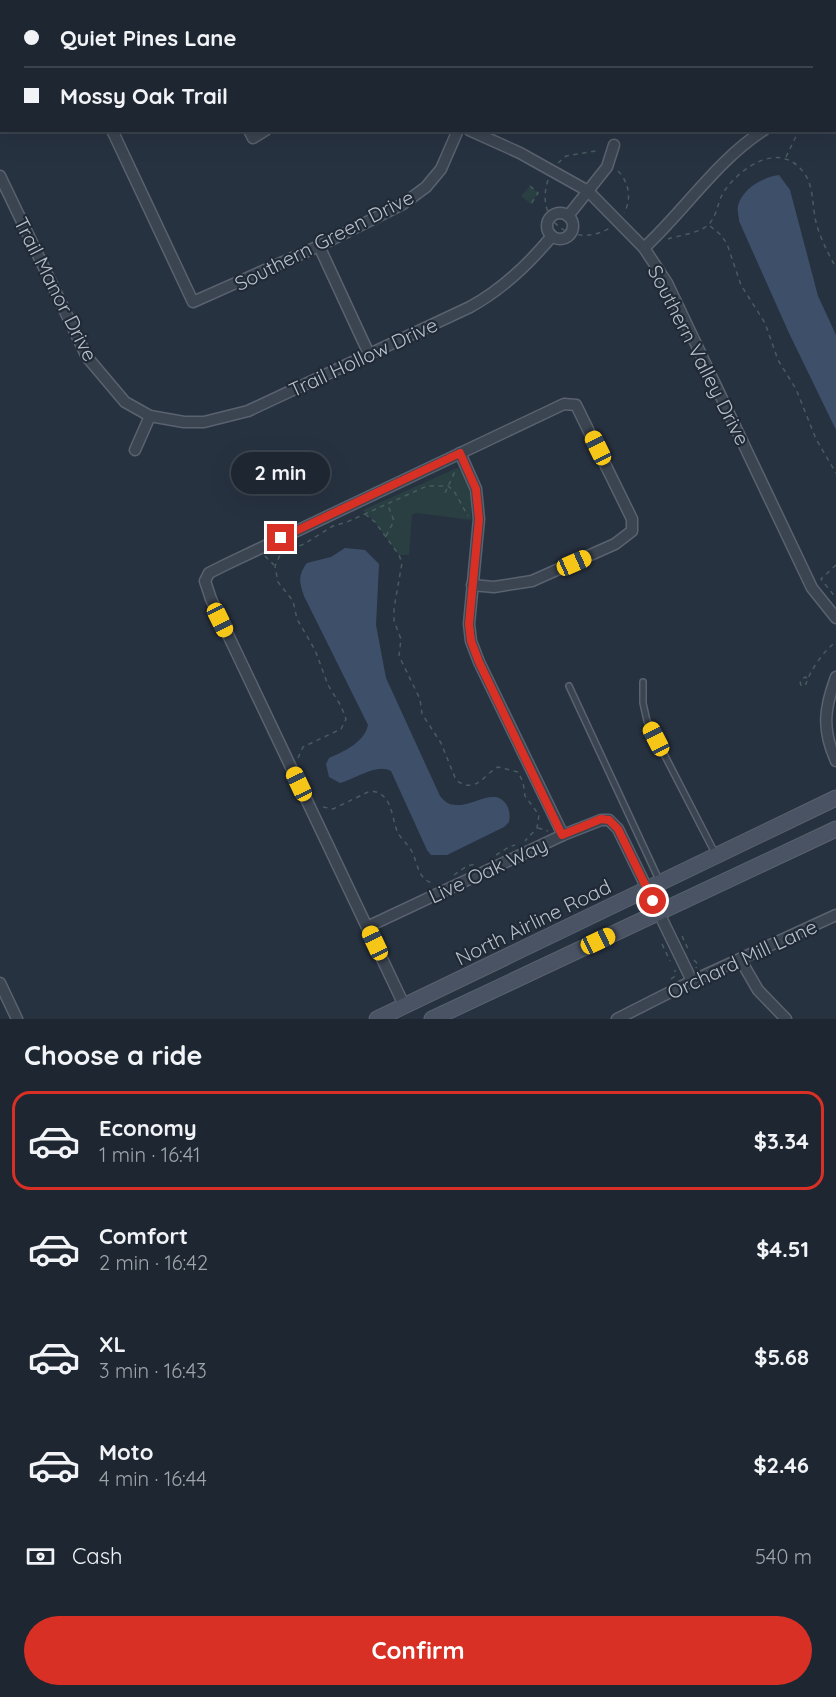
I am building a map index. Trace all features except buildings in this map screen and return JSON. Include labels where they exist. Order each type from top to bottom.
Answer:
[{"type":"main road","name":"North Airline Road","points":[[377,1019],[475,974],[836,798]]},
{"type":"main road","points":[[432,1019],[836,829]]},
{"type":"street","name":"Southern Green Drive","points":[[113,132],[193,302],[319,246],[403,204],[426,188],[441,169],[457,132]]},
{"type":"street","name":"Southern Valley Drive","points":[[473,132],[520,153],[588,191],[644,248],[667,283],[812,588],[836,618]]},
{"type":"street","points":[[644,248],[679,214],[730,155],[761,132]]},
{"type":"street","name":"Trail Hollow Drive","points":[[568,216],[607,167],[614,146]]},
{"type":"street","name":"Trail Manor Drive","points":[[0,176],[87,357],[125,402],[150,416]]},
{"type":"street","name":"Trail Hollow Drive","points":[[560,213],[568,216],[573,222],[570,234],[563,239],[552,236],[548,228],[549,220],[560,213]]},
{"type":"street","name":"Trail Hollow Drive","points":[[150,416],[184,422],[204,422],[248,411],[487,297],[531,261],[552,236]]},
{"type":"street","points":[[319,246],[369,354]]},
{"type":"street","points":[[404,1005],[211,599],[205,580],[209,573],[564,404],[576,405],[632,519],[632,531],[615,544],[532,581],[494,587],[472,585]]},
{"type":"street","points":[[135,450],[150,416]]},
{"type":"street","points":[[460,455],[476,489],[479,519],[469,624],[475,652],[562,835]]},
{"type":"street","points":[[835,758],[828,739],[826,708],[836,677]]},
{"type":"street","points":[[835,758],[836,739]]},
{"type":"street","name":"Live Oak Way","points":[[367,927],[562,835],[601,819],[609,820],[618,829],[654,886]]},
{"type":"street","points":[[654,886],[659,912],[692,981]]},
{"type":"street","name":"Orchard Mill Lane","points":[[617,1019],[636,1015],[692,981],[836,915]]},
{"type":"street","points":[[740,959],[758,990],[786,1019]]},
{"type":"street","points":[[0,983],[17,1019]]},
{"type":"lane","points":[[644,682],[643,703],[647,721],[717,856]]},
{"type":"lane","points":[[569,686],[654,886]]},
{"type":"path","points":[[785,158],[798,132]]},
{"type":"path","points":[[557,163],[566,156],[596,151]]},
{"type":"path","points":[[668,239],[709,225],[723,191],[745,169],[766,157],[785,158],[796,164],[805,174],[810,185],[821,237],[836,268]]},
{"type":"path","points":[[618,171],[626,181],[628,188],[624,213]]},
{"type":"path","points":[[530,186],[538,194],[545,194]]},
{"type":"path","points":[[531,204],[538,194]]},
{"type":"path","points":[[709,225],[721,235],[727,244],[741,285],[765,323],[778,360],[796,389],[816,439],[836,473]]},
{"type":"path","points":[[446,493],[460,455]]},
{"type":"path","points":[[274,566],[281,553],[287,549],[304,544],[333,526],[427,486],[448,486],[459,497],[469,523]]},
{"type":"path","points":[[386,537],[394,521],[387,504]]},
{"type":"path","points":[[365,514],[375,522],[395,546],[402,563],[394,621],[401,639],[399,656],[420,699],[422,714],[441,743],[456,780],[461,784],[479,783],[498,766],[518,772],[523,782],[525,796],[539,815],[537,828],[524,842]]},
{"type":"path","points":[[261,548],[274,566],[278,582],[292,602],[297,619],[315,650],[328,685],[346,719],[341,729],[303,747],[297,757],[298,762]]},
{"type":"path","points":[[836,565],[821,579],[836,598]]},
{"type":"path","points":[[807,678],[823,654],[836,642]]},
{"type":"path","points":[[319,806],[326,809],[333,808],[370,791],[383,795],[392,809],[397,831],[413,854],[420,875],[426,881],[442,884]]},
{"type":"path","points":[[493,857],[509,847],[518,845]]},
{"type":"path","points":[[450,878],[467,866],[484,863]]},
{"type":"path","points":[[678,932],[685,940],[693,960],[698,964],[692,981]]},
{"type":"path","points":[[662,939],[666,955],[675,970],[675,976],[671,979]]},
{"type":"green space","points":[[530,186],[538,193],[531,204],[521,196]]},
{"type":"green space","points":[[457,468],[462,472],[468,485],[471,520],[416,513],[412,515],[409,555],[399,555],[375,522],[363,510]]},
{"type":"water","points":[[779,175],[790,190],[818,296],[836,335],[836,430],[739,221],[738,206],[744,194],[760,181]]},
{"type":"water","points":[[345,548],[365,550],[379,564],[376,625],[386,678],[440,796],[447,803],[456,805],[496,797],[501,799],[508,808],[509,822],[504,827],[447,855],[431,855],[427,850],[391,771],[373,770],[340,783],[329,777],[326,764],[329,758],[358,741],[368,725],[304,596],[300,579],[307,563],[331,557]]},
{"type":"route","points":[[281,538],[460,453],[476,489],[479,519],[469,624],[471,641],[479,662],[562,835],[601,819],[609,820],[618,829],[653,901]]}]
